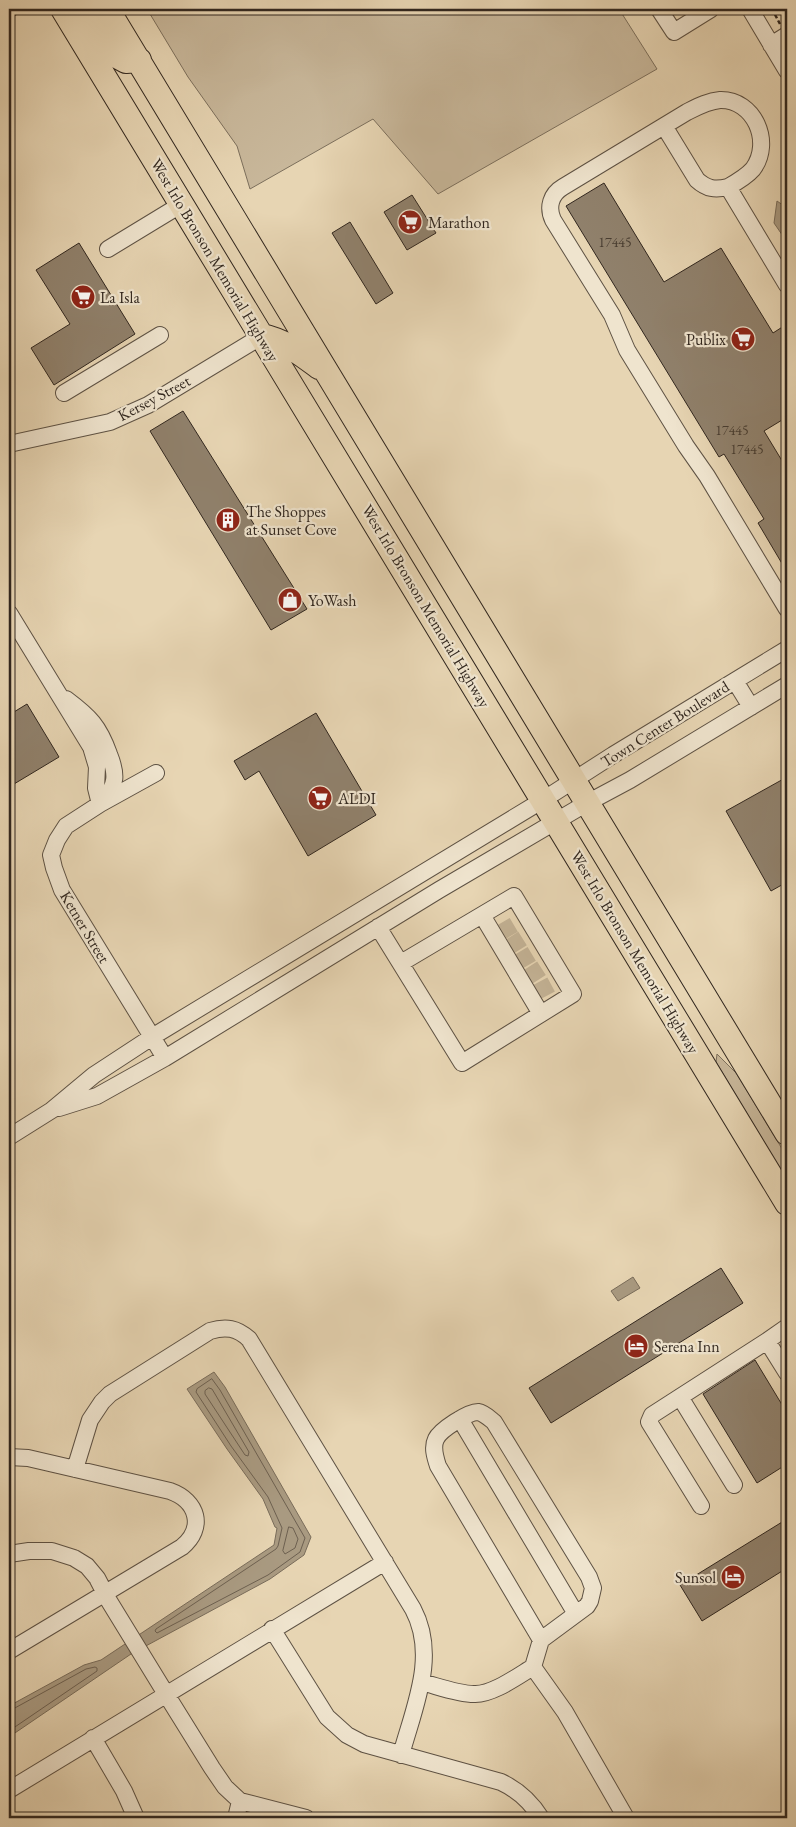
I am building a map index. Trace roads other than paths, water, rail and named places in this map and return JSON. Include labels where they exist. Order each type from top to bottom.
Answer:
[{"type":"highway","name":"West Irlo Bronson Memorial Highway","points":[[63,9],[787,1203]]},
{"type":"highway","points":[[82,9],[113,54],[126,61],[139,60]]},
{"type":"highway","points":[[108,9],[787,1133]]},
{"type":"highway","points":[[262,336],[278,339],[296,350],[328,375]]},
{"type":"street","points":[[659,9],[674,32],[711,9]]},
{"type":"street","points":[[750,9],[787,71]]},
{"type":"street","points":[[771,45],[787,35]]},
{"type":"street","points":[[664,126],[697,180],[710,189],[728,187],[746,176],[752,170],[761,154],[758,126],[745,108],[729,101],[709,102],[698,106],[664,126],[557,190],[551,202],[551,215],[612,315],[622,340],[637,366],[686,446],[707,476],[787,609]]},
{"type":"street","points":[[728,187],[787,284]]},
{"type":"street","points":[[108,249],[182,204]]},
{"type":"street","points":[[64,393],[160,335]]},
{"type":"street","name":"Kersey Street","points":[[9,444],[110,422],[148,405],[262,336]]},
{"type":"street","points":[[9,613],[91,747],[96,767],[96,788],[100,804]]},
{"type":"street","name":"Town Center Boulevard","points":[[52,1110],[94,1074],[152,1037],[543,800],[787,649]]},
{"type":"street","points":[[735,681],[751,707]]},
{"type":"street","name":"Town Center Boulevard","points":[[52,1110],[98,1096],[165,1058],[439,890],[587,803],[630,780],[787,684]]},
{"type":"street","name":"Ketner Street","points":[[156,773],[100,804],[66,826],[51,854],[62,890],[165,1058]]},
{"type":"street","points":[[428,870],[439,890]]},
{"type":"street","points":[[378,927],[462,1063],[573,994],[557,980],[521,920],[514,896],[401,963]]},
{"type":"street","points":[[482,915],[497,935],[534,994],[541,1014]]},
{"type":"street","points":[[319,936],[331,956]]},
{"type":"street","points":[[9,1137],[52,1110]]},
{"type":"street","points":[[701,1506],[649,1422],[652,1415],[787,1327]]},
{"type":"street","points":[[75,1469],[90,1420],[110,1394],[202,1335],[219,1328],[235,1329],[242,1333],[255,1347],[413,1609],[422,1628],[425,1653],[421,1682],[401,1755]]},
{"type":"street","points":[[767,1341],[787,1373]]},
{"type":"street","points":[[680,1397],[734,1485]]},
{"type":"street","points":[[421,1682],[475,1695],[487,1692],[533,1667],[540,1640],[586,1606],[593,1595],[592,1583],[589,1577],[494,1422],[482,1413],[476,1412],[460,1419],[439,1434],[436,1440],[435,1456],[438,1466],[540,1640]]},
{"type":"street","points":[[460,1419],[576,1614]]},
{"type":"street","points":[[9,1458],[28,1458],[176,1494],[188,1501],[192,1506],[195,1519],[194,1532],[182,1548],[9,1651]]},
{"type":"street","points":[[9,1554],[29,1551],[52,1551],[74,1558],[87,1566],[218,1778],[240,1801],[306,1818]]},
{"type":"street","points":[[9,1790],[385,1562]]},
{"type":"street","points":[[272,1629],[322,1710],[333,1724],[355,1740],[401,1755],[501,1782],[525,1798],[541,1818]]},
{"type":"street","points":[[533,1667],[564,1712],[626,1818]]},
{"type":"street","points":[[93,1738],[124,1791],[136,1818]]},
{"type":"street","points":[[236,1818],[240,1801]]},
{"type":"water","points":[[777,201],[787,208],[787,242],[774,223]]},
{"type":"water","points":[[633,1277],[640,1288],[618,1301],[611,1291]]},
{"type":"water","points":[[214,1372],[225,1387],[311,1537],[304,1555],[270,1579],[131,1654],[9,1737],[9,1706],[84,1665],[101,1660],[274,1545],[277,1528],[263,1499],[187,1389]]},
{"type":"tunnel","points":[[500,933],[517,923]]},
{"type":"tunnel","points":[[509,947],[525,937]]},
{"type":"tunnel","points":[[518,962],[533,953]]},
{"type":"tunnel","points":[[528,977],[542,968]]},
{"type":"tunnel","points":[[537,992],[552,984]]},
{"type":"place","name":"Marathon","points":[[410,222]]},
{"type":"place","name":"La Isla","points":[[83,297]]},
{"type":"place","name":"Publix","points":[[743,339]]},
{"type":"place","name":"The Shoppes at Sunset Cove","points":[[228,520]]},
{"type":"place","name":"YoWash","points":[[290,600]]},
{"type":"place","name":"ALDI","points":[[320,798]]},
{"type":"place","name":"Serena Inn","points":[[636,1346]]},
{"type":"place","name":"Sunsol","points":[[733,1577]]}]
